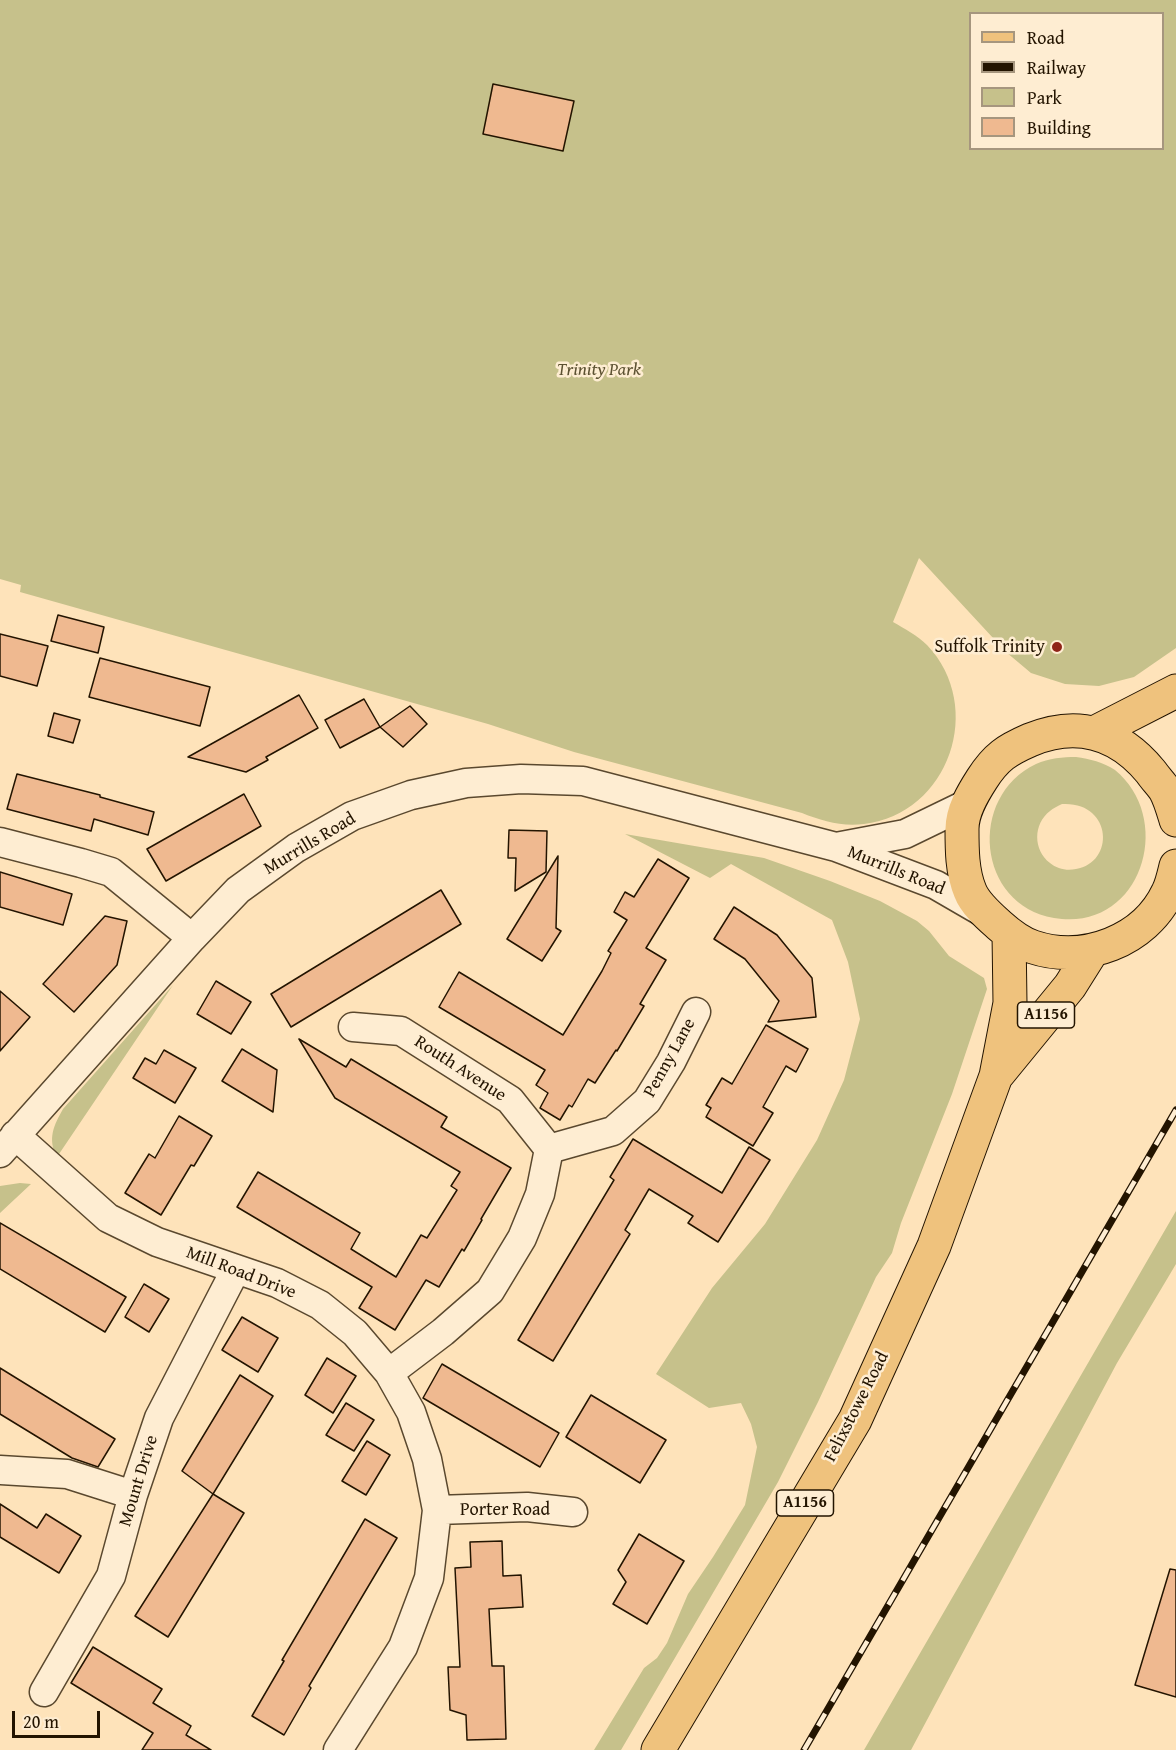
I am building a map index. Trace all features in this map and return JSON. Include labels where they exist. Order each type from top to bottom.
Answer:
[{"type":"main road","points":[[1096,732],[1176,691]]},
{"type":"main road","points":[[1176,820],[1165,790],[1143,762],[1124,745],[1096,732],[1077,730],[1046,734],[1013,748],[992,764],[969,803],[962,825],[964,870],[970,893],[998,924],[1032,947],[1058,952],[1092,951],[1123,940],[1150,918],[1168,892],[1176,866]]},
{"type":"main road","name":"Felixstowe Road","points":[[658,1750],[855,1419],[934,1246],[996,1076],[1010,1003],[998,924]]},
{"type":"main road","name":"Felixstowe Road","points":[[996,1076],[1070,986],[1092,951]]},
{"type":"street","name":"Murrills Road","points":[[8,1144],[192,938],[238,890],[296,848],[352,816],[411,795],[466,783],[521,779],[583,781],[836,847],[936,885],[998,924]]},
{"type":"street","name":"Murrills Road","points":[[836,847],[905,834],[969,803]]},
{"type":"street","points":[[0,842],[111,872],[192,938]]},
{"type":"street","name":"Penny Lane","points":[[549,1149],[613,1131],[647,1101],[671,1062],[696,1012]]},
{"type":"street","name":"Routh Avenue","points":[[353,1026],[401,1031],[510,1100],[549,1149]]},
{"type":"street","name":"Mill Road Drive","points":[[8,1144],[108,1218],[157,1242],[277,1283],[320,1305],[355,1333],[389,1373],[411,1412],[427,1459],[437,1510],[429,1578],[403,1647],[338,1750]]},
{"type":"street","points":[[389,1373],[443,1332],[490,1291],[522,1238],[540,1194],[549,1149]]},
{"type":"street","name":"Mount Drive","points":[[44,1692],[111,1576],[133,1495],[159,1418],[236,1269]]},
{"type":"street","points":[[0,1470],[67,1474],[133,1495]]},
{"type":"street","name":"Porter Road","points":[[437,1510],[527,1507],[573,1512]]},
{"type":"green space","name":"Trinity Park","points":[[0,0],[1176,0],[1176,648],[1134,677],[1099,686],[1065,684],[1031,673],[1006,652],[919,558],[893,622],[923,641],[945,670],[954,698],[955,726],[950,754],[937,779],[918,801],[894,816],[856,825],[825,821],[574,752],[488,724],[20,592],[21,585],[0,579]]},
{"type":"green space","points":[[1071,757],[1096,761],[1115,770],[1133,791],[1143,816],[1145,843],[1140,868],[1128,891],[1109,908],[1084,918],[1054,918],[1028,909],[1009,893],[996,872],[990,848],[991,824],[999,800],[1014,780],[1036,764],[1056,758]],"holes":[[[1062,804],[1079,806],[1091,812],[1099,821],[1103,833],[1102,845],[1098,855],[1089,864],[1066,870],[1044,858],[1038,844],[1038,830],[1044,816],[1054,808]]]},
{"type":"green space","points":[[625,834],[764,858],[880,901],[917,921],[929,931],[949,956],[984,978],[987,989],[952,1094],[901,1223],[892,1253],[876,1277],[778,1482],[621,1750],[594,1750],[644,1668],[657,1658],[667,1643],[688,1594],[745,1505],[757,1447],[751,1424],[741,1403],[709,1408],[656,1374],[712,1288],[765,1224],[817,1140],[844,1080],[860,1019],[848,962],[832,920],[731,864],[710,878]]},
{"type":"green space","points":[[173,985],[57,1157],[52,1138],[63,1109]]},
{"type":"green space","points":[[31,1184],[0,1213],[0,1186]]},
{"type":"green space","points":[[1176,1211],[1176,1264],[1117,1363],[911,1750],[864,1750]]},
{"type":"building","points":[[493,84],[574,101],[563,151],[483,134]]},
{"type":"building","points":[[58,615],[104,627],[98,653],[51,641]]},
{"type":"building","points":[[0,634],[48,646],[37,686],[0,676]]},
{"type":"building","points":[[100,658],[210,687],[200,726],[89,697]]},
{"type":"building","points":[[299,695],[318,728],[266,757],[268,760],[246,772],[188,757]]},
{"type":"building","points":[[364,699],[380,727],[340,748],[325,720]]},
{"type":"building","points":[[410,706],[427,724],[403,747],[380,727]]},
{"type":"building","points":[[54,713],[80,720],[73,743],[48,736]]},
{"type":"building","points":[[17,774],[100,795],[100,797],[154,812],[148,835],[94,819],[91,831],[7,809]]},
{"type":"building","points":[[244,794],[261,826],[166,881],[147,849]]},
{"type":"building","points":[[509,830],[547,831],[546,872],[515,891],[516,858],[508,858]]},
{"type":"building","points":[[558,856],[556,928],[561,931],[542,961],[507,939]]},
{"type":"building","points":[[658,859],[689,878],[646,948],[666,960],[640,1004],[644,1006],[617,1051],[595,1083],[588,1079],[572,1107],[569,1105],[560,1120],[540,1108],[548,1093],[536,1085],[545,1070],[439,1007],[459,972],[563,1035],[602,971],[611,953],[608,951],[627,920],[614,912],[625,892],[634,897]]},
{"type":"building","points":[[0,872],[72,894],[63,925],[0,907]]},
{"type":"building","points":[[441,890],[461,924],[291,1027],[271,994]]},
{"type":"building","points":[[734,907],[777,935],[812,978],[816,1017],[768,1022],[779,1001],[745,959],[714,939]]},
{"type":"building","points":[[105,916],[127,921],[117,965],[74,1012],[43,984]]},
{"type":"building","points":[[216,981],[251,1002],[231,1034],[197,1014]]},
{"type":"building","points":[[0,991],[30,1017],[0,1051]]},
{"type":"building","points":[[766,1025],[808,1049],[796,1072],[786,1066],[763,1107],[773,1113],[753,1146],[706,1117],[711,1108],[706,1105],[722,1078],[732,1084]]},
{"type":"building","points":[[299,1039],[346,1067],[351,1059],[447,1117],[441,1127],[511,1168],[464,1251],[462,1249],[439,1287],[426,1280],[395,1330],[359,1308],[372,1287],[237,1207],[258,1172],[360,1233],[351,1249],[396,1277],[421,1235],[427,1238],[457,1190],[451,1186],[460,1172],[335,1098]]},
{"type":"building","points":[[242,1049],[277,1070],[273,1112],[222,1081]]},
{"type":"building","points":[[164,1050],[196,1068],[175,1103],[133,1078],[145,1058],[156,1064]]},
{"type":"building","points":[[179,1116],[212,1136],[194,1166],[191,1165],[161,1215],[125,1193],[149,1154],[155,1158]]},
{"type":"building","points":[[633,1139],[722,1193],[749,1147],[770,1160],[718,1242],[688,1223],[693,1216],[649,1189],[625,1230],[630,1234],[553,1361],[518,1340],[614,1180],[610,1177]]},
{"type":"building","points":[[0,1223],[126,1297],[105,1332],[0,1269]]},
{"type":"building","points":[[144,1284],[169,1299],[149,1332],[125,1317]]},
{"type":"building","points":[[242,1317],[278,1338],[258,1372],[222,1350]]},
{"type":"building","points":[[327,1358],[356,1376],[333,1413],[305,1395]]},
{"type":"building","points":[[442,1364],[559,1433],[540,1467],[423,1398]]},
{"type":"building","points":[[0,1368],[115,1439],[98,1467],[72,1458],[0,1414]]},
{"type":"building","points":[[240,1375],[273,1396],[213,1494],[182,1471]]},
{"type":"building","points":[[591,1395],[666,1440],[640,1483],[566,1437]]},
{"type":"building","points":[[346,1403],[374,1420],[354,1451],[326,1435]]},
{"type":"building","points":[[367,1441],[390,1455],[366,1495],[342,1481]]},
{"type":"building","points":[[213,1494],[244,1513],[168,1637],[135,1616]]},
{"type":"building","points":[[0,1504],[37,1528],[46,1514],[81,1536],[59,1573],[0,1537]]},
{"type":"building","points":[[365,1519],[397,1538],[309,1686],[311,1688],[284,1735],[252,1716],[284,1661],[282,1660]]},
{"type":"building","points":[[639,1534],[684,1561],[647,1624],[613,1604],[626,1582],[618,1570]]},
{"type":"building","points":[[502,1541],[503,1576],[521,1575],[523,1607],[489,1609],[492,1666],[504,1666],[506,1739],[467,1740],[466,1715],[450,1710],[448,1667],[460,1667],[455,1568],[471,1567],[470,1542]]},
{"type":"building","points":[[1170,1569],[1176,1570],[1176,1697],[1135,1685]]},
{"type":"building","points":[[93,1647],[162,1689],[153,1703],[191,1726],[186,1735],[211,1750],[142,1750],[153,1733],[71,1683]]},
{"type":"railway","points":[[804,1750],[1176,1110]]},
{"type":"place","name":"Suffolk Trinity","points":[[1057,647]]}]
